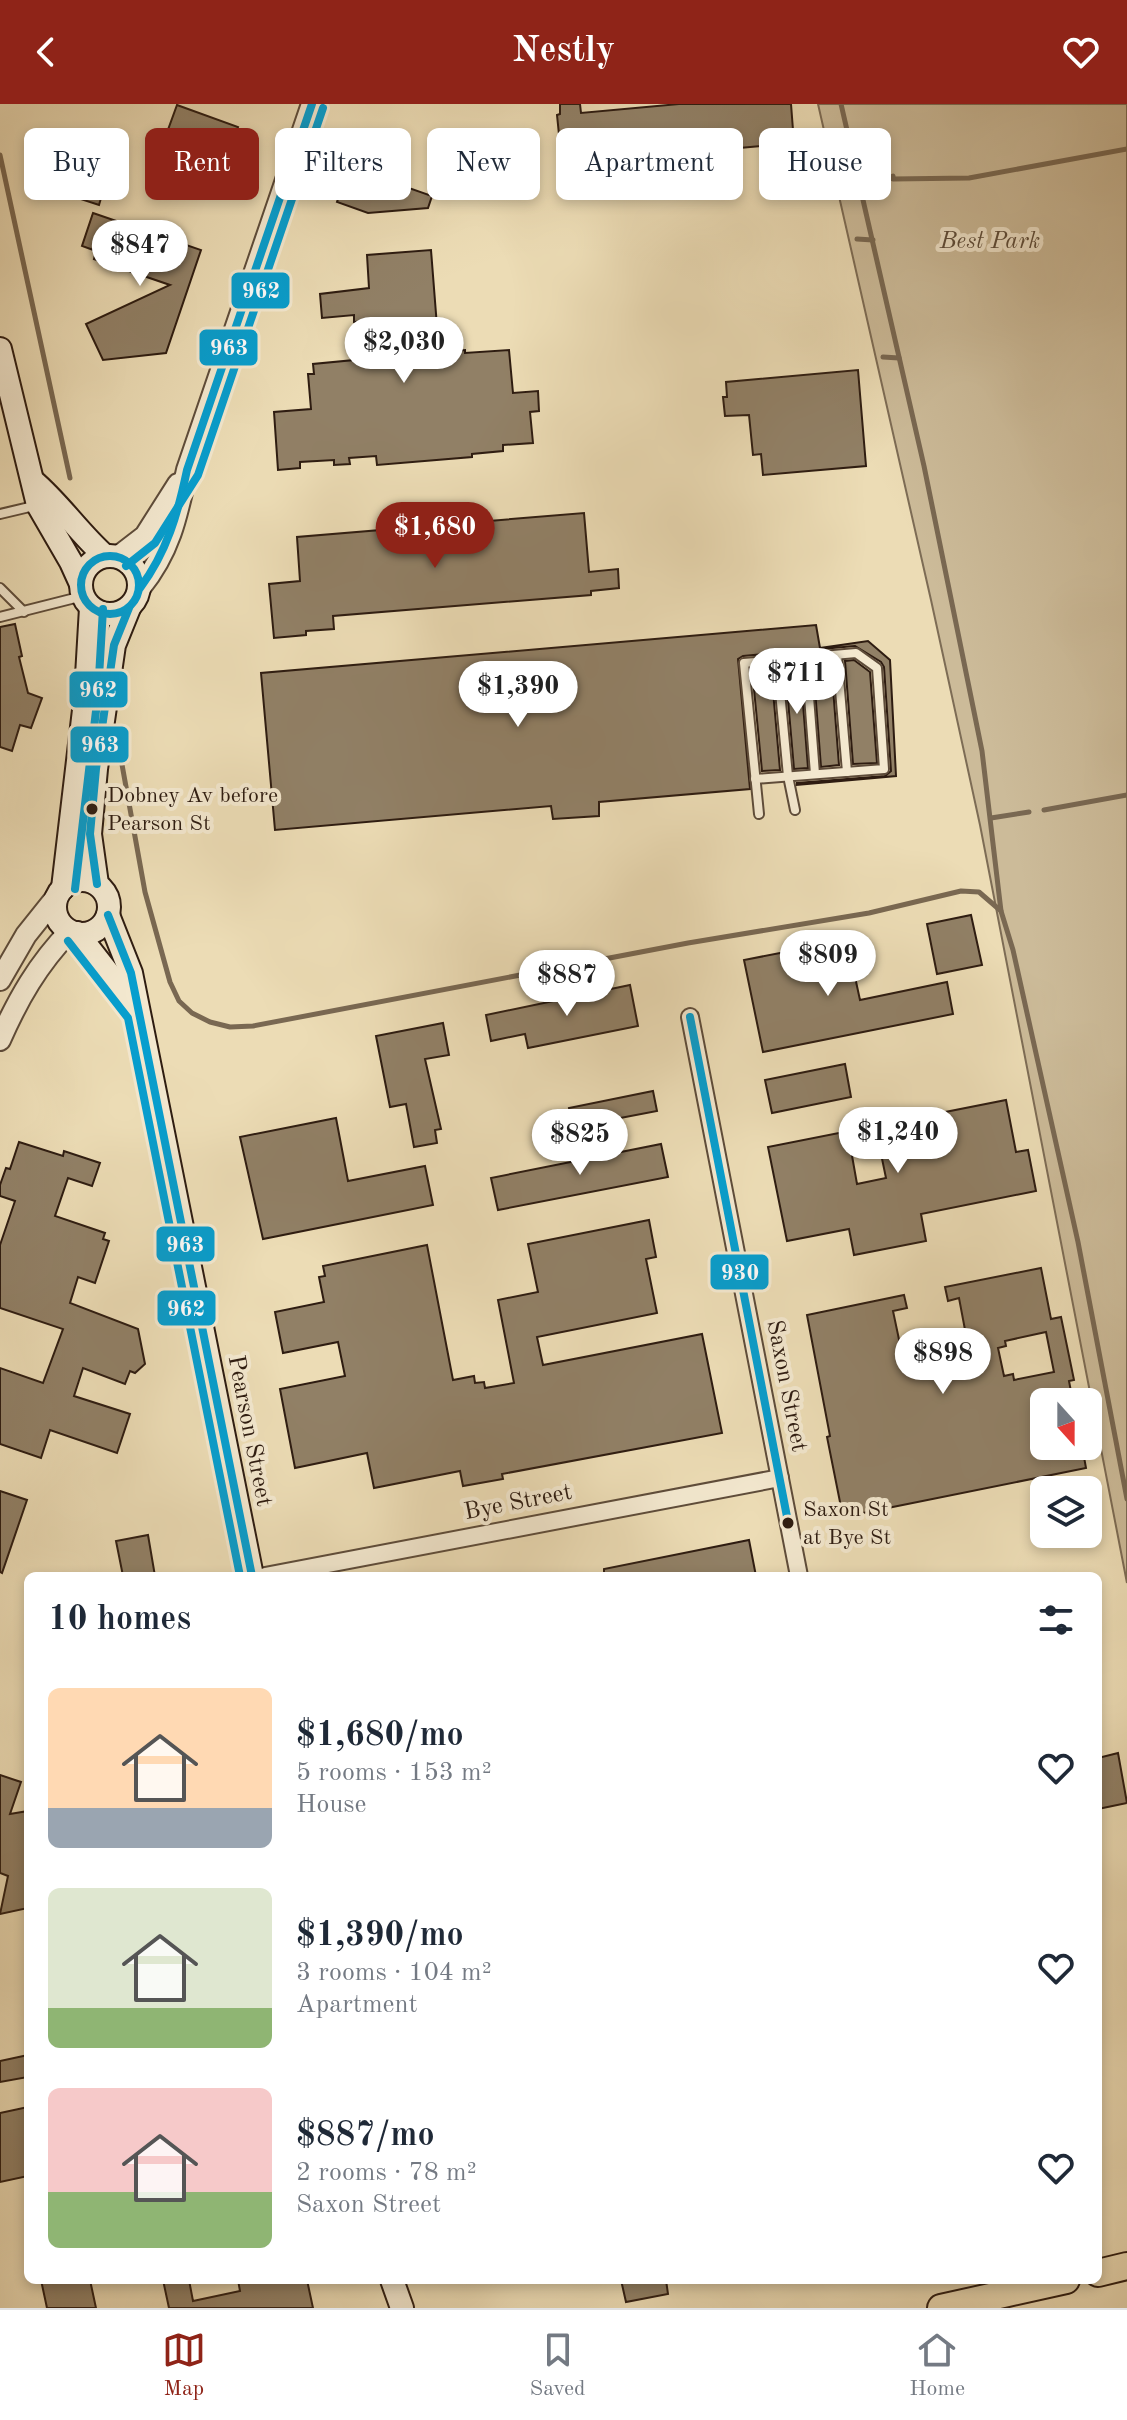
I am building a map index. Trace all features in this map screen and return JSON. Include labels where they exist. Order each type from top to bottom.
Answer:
[{"type":"highway","points":[[1102,2272],[1127,2266]]},
{"type":"highway","points":[[941,2308],[1048,2284]]},
{"type":"main road","points":[[0,349],[38,505],[71,562],[85,596],[106,614],[122,612],[134,598]]},
{"type":"main road","points":[[33,481],[55,500],[86,539],[133,565],[137,572],[134,598],[114,645],[90,834],[97,884],[109,899],[108,915],[99,928],[85,934],[73,932],[58,919],[55,911],[61,891],[87,683],[83,574],[88,566],[112,556]]},
{"type":"main road","points":[[61,891],[79,880],[97,884]]},
{"type":"main road","name":"Pearson Street","points":[[108,915],[131,973],[251,1572]]},
{"type":"main road","name":"Pearson Street","points":[[73,932],[111,974],[139,1013]]},
{"type":"main road","points":[[392,2284],[392,2308]]},
{"type":"main road","points":[[393,2284],[402,2308]]},
{"type":"street","points":[[134,598],[165,550],[175,525],[187,470],[312,104]]},
{"type":"street","points":[[112,556],[145,536],[187,470]]},
{"type":"street","points":[[0,980],[20,944],[61,891]]},
{"type":"street","points":[[0,1040],[38,967],[73,932]]},
{"type":"street","name":"Saxon Street","points":[[690,1017],[798,1572]]},
{"type":"street","name":"Bye Street","points":[[286,1572],[780,1478]]},
{"type":"lane","points":[[0,514],[38,505]]},
{"type":"lane","points":[[0,588],[24,612]]},
{"type":"lane","points":[[0,617],[85,596]]},
{"type":"lane","points":[[755,779],[884,769],[877,668],[856,653],[744,663],[755,779],[759,814]]},
{"type":"lane","points":[[837,655],[847,772]]},
{"type":"lane","points":[[806,658],[815,774]]},
{"type":"lane","points":[[777,660],[788,776],[795,810]]},
{"type":"green space","name":"Best Park","points":[[818,104],[1127,104],[1127,1583],[1102,1454],[1102,1388],[1089,1388],[980,825],[840,200],[891,200],[891,128],[823,128]]},
{"type":"building","points":[[560,104],[580,104],[581,113],[679,104],[791,104],[793,128],[759,128],[759,146],[743,148],[743,128],[558,128],[557,115],[560,114]]},
{"type":"building","points":[[177,105],[238,127],[238,128],[169,128]]},
{"type":"building","points":[[411,189],[427,194],[427,200],[431,200],[428,208],[368,213],[337,202],[411,200]]},
{"type":"building","points":[[84,200],[100,200],[99,205]]},
{"type":"building","points":[[93,213],[201,250],[166,353],[103,360],[86,324],[170,285],[94,259],[96,251],[82,246]]},
{"type":"building","points":[[431,250],[439,352],[509,350],[513,393],[538,391],[539,411],[530,412],[533,443],[503,445],[503,451],[472,454],[472,457],[377,465],[376,456],[349,458],[350,464],[334,465],[334,460],[300,462],[300,468],[278,470],[274,412],[311,409],[308,374],[314,374],[313,364],[406,355],[403,318],[354,322],[354,315],[322,318],[320,294],[369,288],[367,255]]},
{"type":"building","points":[[858,370],[866,466],[763,475],[761,454],[753,455],[749,415],[725,416],[723,397],[727,397],[726,382]]},
{"type":"building","points":[[584,513],[589,572],[618,569],[619,588],[591,591],[591,595],[333,616],[334,629],[274,638],[269,584],[300,581],[297,537]]},
{"type":"building","points":[[15,624],[28,693],[42,698],[31,728],[20,725],[12,751],[0,747],[0,627]]},
{"type":"building","points":[[816,625],[820,648],[868,641],[890,660],[896,776],[797,785],[885,776],[891,771],[884,667],[855,646],[743,656],[738,659],[750,789],[599,802],[599,816],[553,819],[551,806],[275,830],[261,673]]},
{"type":"building","points":[[854,660],[870,672],[877,763],[853,764],[845,661]]},
{"type":"building","points":[[831,662],[839,765],[821,767],[813,664]]},
{"type":"building","points":[[800,665],[808,768],[794,769],[785,666]]},
{"type":"building","points":[[771,668],[780,770],[762,771],[752,669]]},
{"type":"building","points":[[971,915],[982,965],[937,974],[927,924]]},
{"type":"building","points":[[847,940],[860,1000],[947,982],[953,1014],[763,1052],[744,960]]},
{"type":"building","points":[[630,985],[638,1026],[528,1048],[525,1034],[491,1041],[486,1015]]},
{"type":"building","points":[[443,1023],[449,1055],[425,1059],[441,1129],[435,1130],[437,1143],[414,1147],[406,1104],[390,1107],[376,1036]]},
{"type":"building","points":[[845,1064],[851,1097],[772,1113],[765,1080]]},
{"type":"building","points":[[653,1091],[657,1111],[573,1127],[569,1108]]},
{"type":"building","points":[[1006,1100],[1016,1152],[1028,1150],[1036,1191],[921,1214],[926,1241],[854,1255],[849,1229],[787,1241],[768,1147]],"holes":[[[879,1144],[886,1178],[857,1184],[851,1150]]]},
{"type":"building","points":[[336,1118],[348,1181],[425,1166],[433,1205],[263,1239],[240,1137]]},
{"type":"building","points":[[19,1142],[63,1156],[64,1151],[100,1163],[92,1186],[68,1178],[55,1216],[105,1233],[103,1239],[109,1241],[95,1283],[78,1277],[70,1303],[138,1329],[145,1364],[135,1373],[130,1371],[125,1384],[83,1368],[74,1396],[130,1414],[117,1453],[50,1430],[41,1458],[0,1444],[0,1368],[43,1383],[63,1329],[0,1308],[0,1245],[15,1201],[0,1196],[0,1185],[6,1168],[10,1169]]},
{"type":"building","points":[[661,1144],[668,1177],[498,1210],[491,1178]]},
{"type":"building","points":[[649,1220],[656,1257],[646,1259],[657,1313],[537,1337],[543,1365],[702,1334],[722,1433],[502,1474],[503,1479],[463,1486],[460,1471],[374,1488],[367,1453],[295,1468],[280,1389],[345,1376],[338,1342],[283,1353],[275,1312],[324,1302],[319,1277],[325,1276],[323,1266],[427,1245],[453,1380],[474,1376],[475,1383],[484,1382],[485,1388],[514,1383],[498,1300],[538,1292],[528,1244]]},
{"type":"building","points":[[1041,1268],[1051,1319],[1061,1317],[1074,1380],[1069,1381],[1070,1388],[1030,1388],[1030,1460],[1085,1460],[1086,1468],[1030,1476],[1030,1479],[843,1517],[807,1315],[904,1295],[907,1308],[893,1311],[901,1349],[966,1335],[959,1298],[948,1301],[945,1287]],"holes":[[[1046,1332],[1054,1372],[1014,1380],[1013,1374],[1004,1376],[998,1348],[1006,1346],[1005,1341]]]},
{"type":"building","points":[[0,1491],[27,1500],[2,1573],[0,1572]]},
{"type":"building","points":[[148,1535],[154,1572],[122,1572],[116,1541]]},
{"type":"building","points":[[749,1540],[755,1572],[604,1572],[604,1569]]},
{"type":"building","points":[[1118,1753],[1127,1803],[1102,1808],[1102,1757]]},
{"type":"building","points":[[0,1775],[21,1782],[10,1814],[24,1812],[24,1909],[0,1914],[8,1876],[0,1873]]},
{"type":"building","points":[[24,2056],[24,2078],[0,2082],[0,2061]]},
{"type":"building","points":[[24,2108],[24,2177],[0,2182],[0,2113]]},
{"type":"building","points":[[42,2284],[91,2284],[96,2308],[47,2308]]},
{"type":"building","points":[[164,2284],[190,2284],[193,2301],[240,2291],[239,2284],[308,2284],[313,2308],[169,2308]]},
{"type":"building","points":[[622,2284],[667,2284],[668,2294],[626,2302]]},
{"type":"waterway","points":[[841,104],[924,466],[982,751],[1001,911]]},
{"type":"waterway","points":[[891,177],[969,178],[1127,149]]},
{"type":"waterway","points":[[0,155],[70,478]]},
{"type":"waterway","points":[[857,239],[873,240]]},
{"type":"waterway","points":[[883,357],[899,358]]},
{"type":"waterway","points":[[121,759],[145,892],[170,982],[179,1001],[192,1013],[230,1027],[253,1026],[688,943],[869,913],[961,891],[979,892],[1001,911],[1013,950],[1078,1242],[1127,1499]]},
{"type":"waterway","points":[[1044,810],[1127,795]]},
{"type":"waterway","points":[[991,818],[1029,812]]},
{"type":"transit line","name":"963","points":[[140,588],[170,532],[187,470],[312,104]]},
{"type":"transit line","name":"962","points":[[126,566],[155,543],[198,475],[323,108]]},
{"type":"transit line","name":"963","points":[[110,556],[131,564],[139,585],[131,606],[110,614],[89,606],[81,585],[89,564],[110,556]]},
{"type":"transit line","name":"963","points":[[97,884],[90,834],[96,769],[114,645],[129,608]]},
{"type":"transit line","name":"962","points":[[75,889],[98,694],[103,609]]},
{"type":"transit line","name":"963","points":[[108,915],[131,973],[251,1572]]},
{"type":"transit line","name":"962","points":[[68,941],[128,1018],[239,1572]]},
{"type":"transit line","name":"930","points":[[690,1017],[789,1527]]},
{"type":"place","name":"Dobney Av before Pearson St","points":[[92,809]]},
{"type":"place","name":"Saxon St at Bye St","points":[[788,1523]]}]
